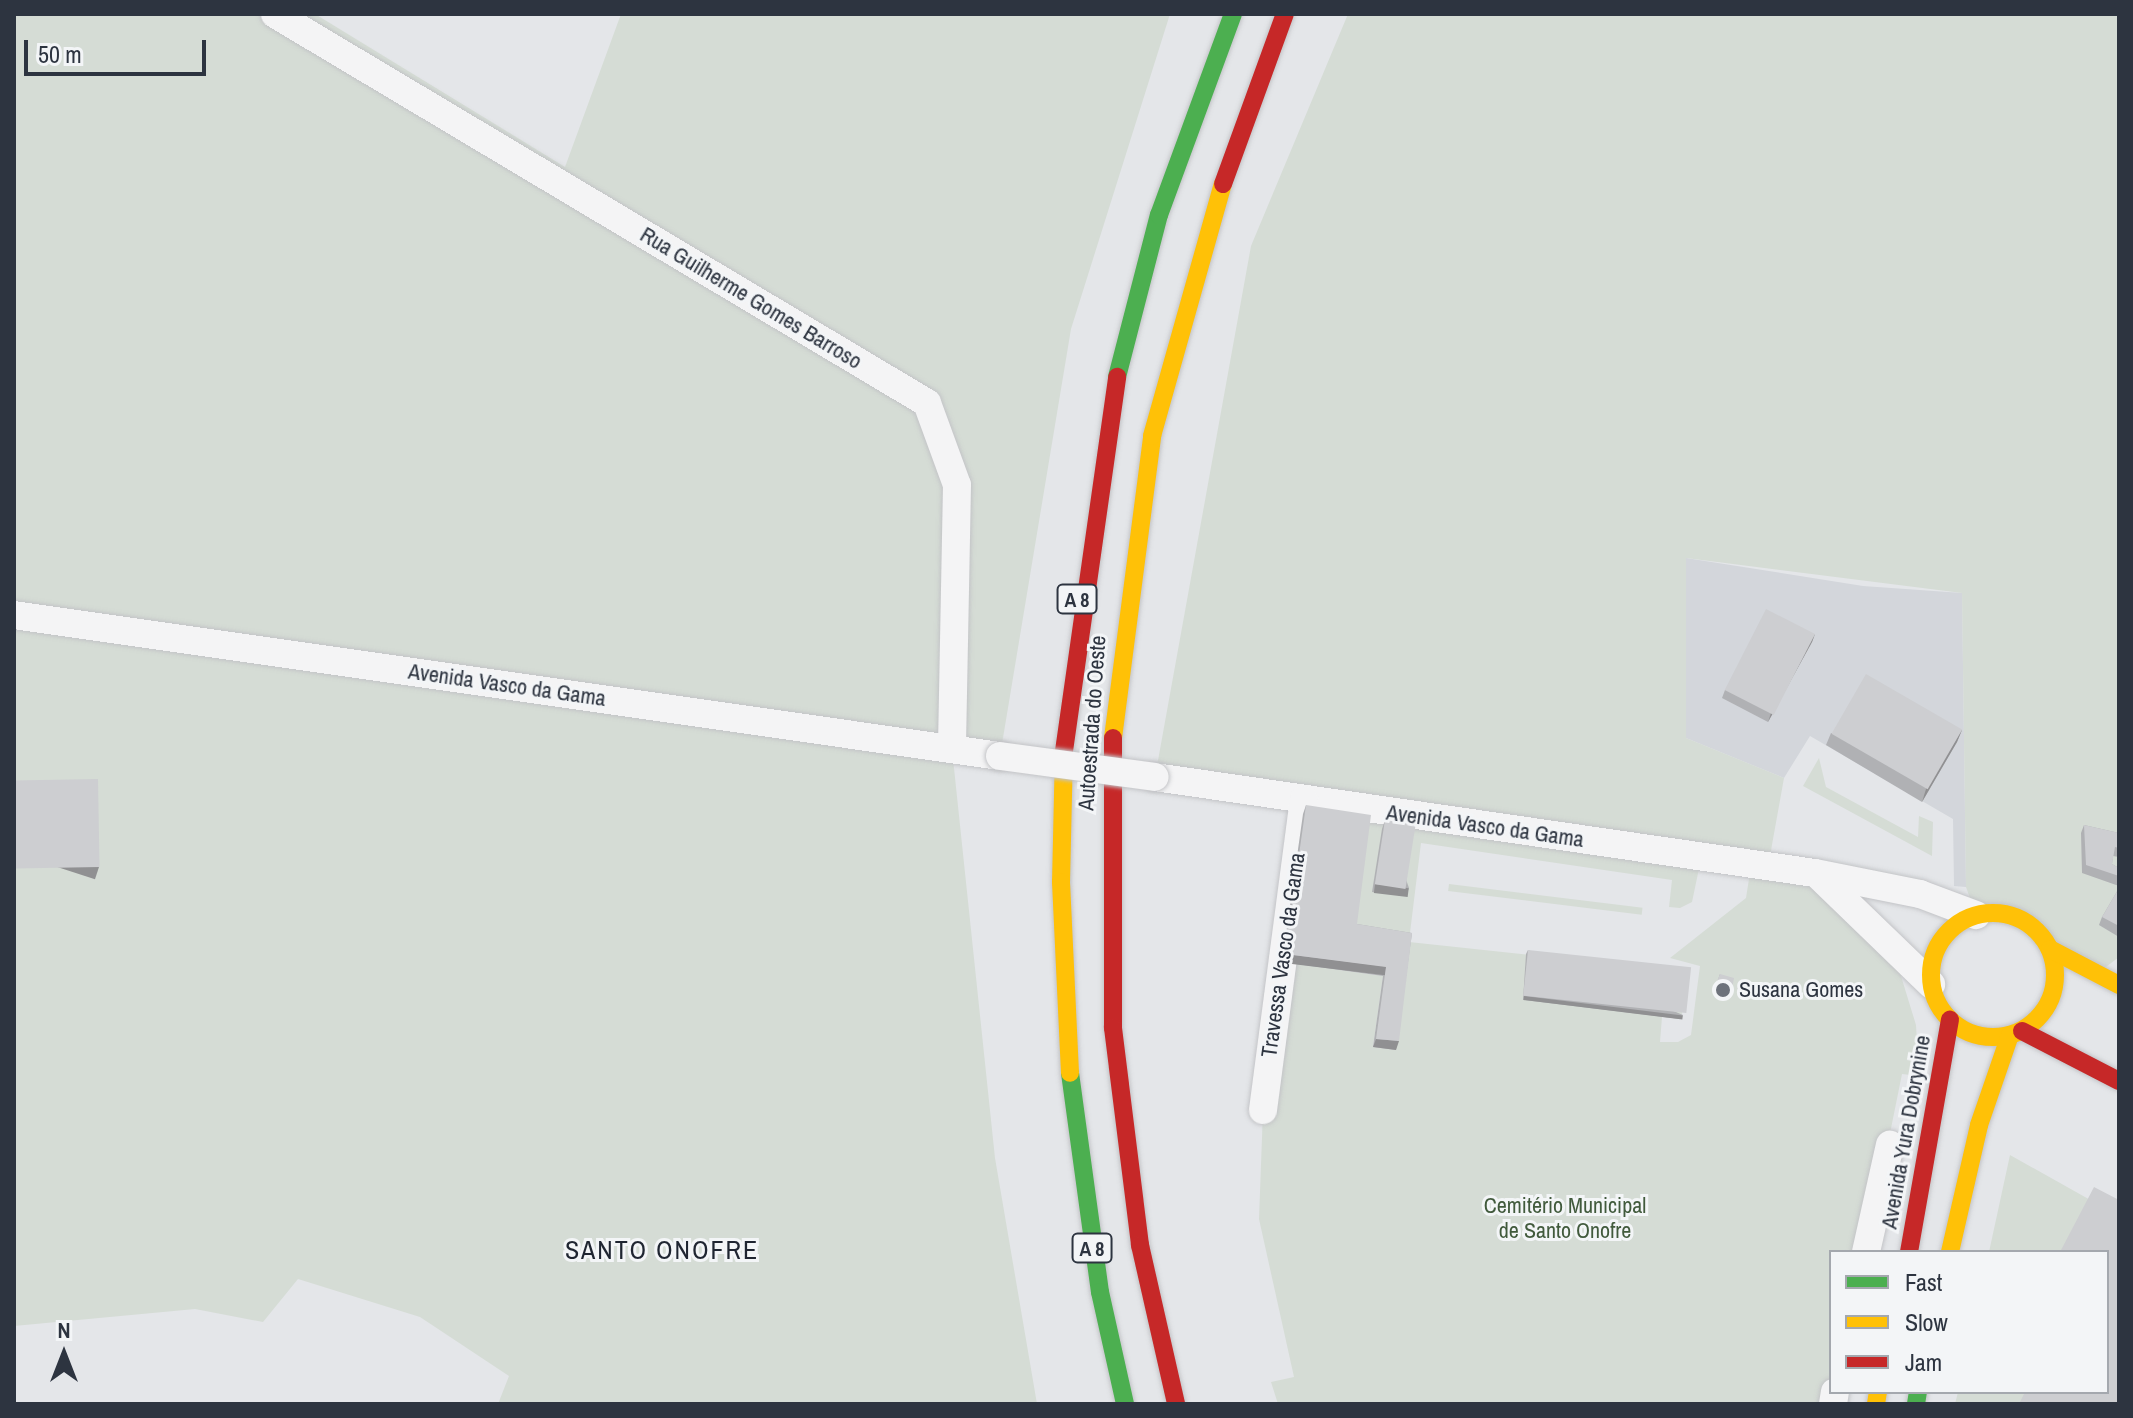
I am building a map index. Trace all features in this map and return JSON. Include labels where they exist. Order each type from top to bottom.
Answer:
[{"type":"main road","name":"Autoestrada do Oeste","points":[[1125,1404],[1097,1277],[1071,1091],[1061,911],[1065,721],[1108,413],[1159,215],[1233,14]]},
{"type":"main road","name":"Autoestrada do Oeste","points":[[1176,1404],[1140,1245],[1115,1042],[1113,726],[1155,421],[1203,239],[1285,14]]},
{"type":"main road","points":[[2119,985],[2050,949],[2019,918],[1976,915],[1945,934],[1931,984],[1950,1020],[1978,1036],[2016,1033],[2119,1081]]},
{"type":"main road","points":[[1950,1250],[1979,1125],[2016,1033],[2052,995],[2050,949]]},
{"type":"main road","name":"Avenida Yura Dobrynine","points":[[1909,1250],[1950,1020]]},
{"type":"street","name":"Rua Guilherme Gomes Barroso","points":[[275,14],[927,403],[957,485],[952,748]]},
{"type":"street","name":"Avenida Vasco da Gama","points":[[14,615],[1815,873],[1920,894],[1976,915]]},
{"type":"street","name":"Travessa Vasco da Gama","points":[[1263,1110],[1304,800]]},
{"type":"street","points":[[1815,873],[1872,920],[1931,984]]},
{"type":"street","points":[[1866,1250],[1890,1145]]},
{"type":"shaded area","points":[[1686,558],[1863,586],[1962,593],[1966,887],[1954,886],[1953,819],[1810,736],[1784,778],[1686,738]]},
{"type":"green space","points":[[14,14],[315,14],[565,167],[621,14],[1170,14],[1071,329],[1000,756],[952,749],[995,1158],[1037,1404],[498,1404],[509,1376],[420,1317],[298,1279],[263,1322],[195,1309],[14,1326]]},
{"type":"green space","name":"Cemitério Municipal de Santo Onofre","points":[[1348,14],[2119,14],[2119,957],[2098,973],[2019,918],[1976,915],[1966,887],[1962,593],[1686,558],[1686,738],[1784,778],[1768,867],[1815,873],[1922,976],[1901,976],[1916,1025],[1919,1076],[1902,1074],[1866,1250],[1829,1250],[1829,1394],[1833,1394],[1833,1404],[1278,1404],[1271,1382],[1294,1377],[1259,1219],[1263,1110],[1282,962],[1383,976],[1373,1047],[1396,1050],[1409,942],[1689,972],[1681,1019],[1662,1017],[1660,1042],[1678,1042],[1691,1035],[1700,966],[1670,958],[1746,898],[1751,866],[1701,859],[1692,902],[1680,908],[1669,907],[1672,880],[1421,843],[1409,941],[1354,932],[1369,809],[1155,777],[1251,246]]},
{"type":"green space","points":[[1819,758],[1826,787],[1918,837],[1919,816],[1933,822],[1932,856],[1803,786]]},
{"type":"green space","points":[[1449,884],[1643,908],[1642,915],[1448,891]]},
{"type":"green space","points":[[2010,1155],[2117,1215],[2119,1404],[1955,1404],[1958,1394],[2109,1394],[2109,1250],[1989,1250]]},
{"type":"building","points":[[1766,609],[1815,634],[1774,715],[1725,690]]},
{"type":"building","points":[[1866,674],[1962,730],[1928,789],[1832,734]]},
{"type":"building","points":[[98,779],[100,867],[16,868],[14,780]]},
{"type":"building","points":[[1306,805],[1371,815],[1357,924],[1412,933],[1399,1041],[1376,1039],[1386,967],[1285,954]]},
{"type":"building","points":[[1385,820],[1416,825],[1405,889],[1375,884]]},
{"type":"building","points":[[2084,825],[2119,833],[2119,848],[2115,847],[2112,864],[2119,868],[2119,876],[2086,865]]},
{"type":"building","points":[[2119,888],[2119,926],[2102,917]]},
{"type":"building","points":[[1528,950],[1691,967],[1686,1013],[1523,996]]},
{"type":"building","name":"Susana Gomes","points":[[1720,974],[1734,978],[1731,994],[1714,989]]},
{"type":"building","points":[[2094,1187],[2119,1200],[2119,1404],[2020,1402],[2024,1394],[2109,1394],[2109,1250],[2061,1250]]},
{"type":"traffic: fast","points":[[1117,377],[1159,215],[1233,14]]},
{"type":"traffic: fast","points":[[1070,1073],[1100,1292],[1125,1404]]},
{"type":"traffic: fast","points":[[1916,1404],[1918,1394]]},
{"type":"traffic: slow","points":[[1113,738],[1152,436],[1223,184]]},
{"type":"traffic: slow","points":[[1064,751],[1061,882],[1070,1073]]},
{"type":"traffic: slow","points":[[1993,913],[2017,917],[2037,931],[2051,951],[2055,975],[2051,999],[2037,1019],[2017,1033],[1993,1037],[1969,1033],[1949,1019],[1935,999],[1931,975],[1935,951],[1949,931],[1969,917],[1993,913]]},
{"type":"traffic: slow","points":[[2050,949],[2119,985]]},
{"type":"traffic: slow","points":[[1950,1250],[1979,1125],[2010,1035]]},
{"type":"traffic: slow","points":[[1876,1404],[1878,1394]]},
{"type":"traffic: jam","points":[[1223,184],[1285,14]]},
{"type":"traffic: jam","points":[[1064,751],[1117,377]]},
{"type":"traffic: jam","points":[[1113,738],[1113,1028],[1140,1245],[1176,1404]]},
{"type":"traffic: jam","points":[[1909,1250],[1950,1020]]},
{"type":"traffic: jam","points":[[2022,1031],[2119,1081]]},
{"type":"place","name":"Susana Gomes","points":[[1723,990]]},
{"type":"district","name":"SANTO ONOFRE","points":[[662,1250]]}]
